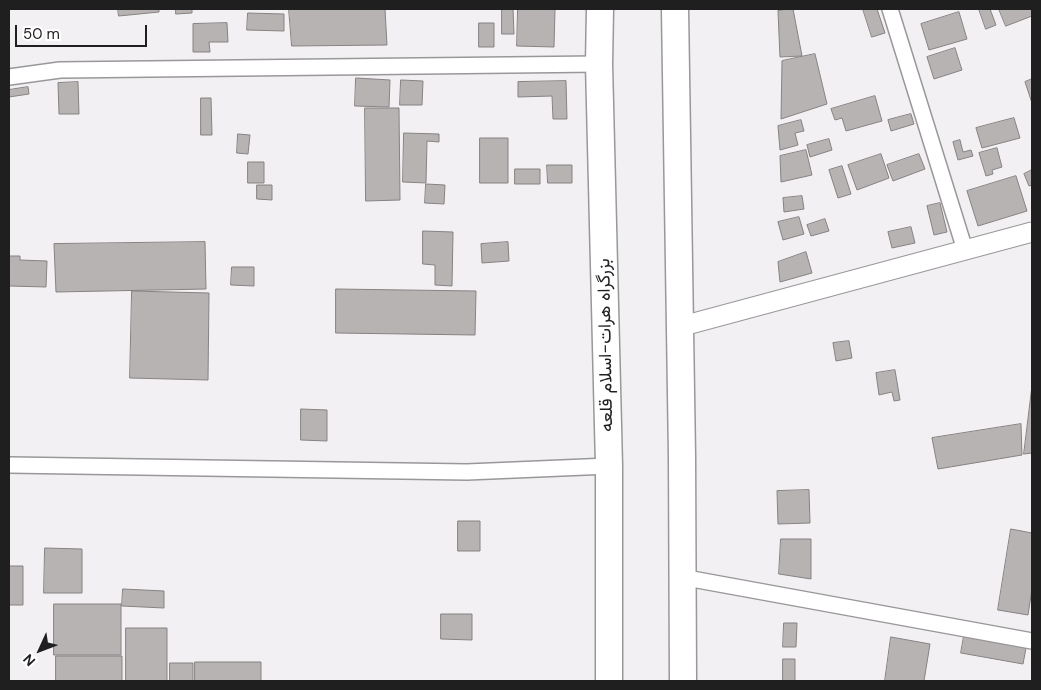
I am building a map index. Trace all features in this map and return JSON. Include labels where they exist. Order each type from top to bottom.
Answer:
[{"type":"highway","name":"بزرگراه هرات-اسلام قلعه","points":[[600,9],[599,64],[609,466],[609,681]]},
{"type":"highway","points":[[675,9],[682,457],[681,577],[683,681]]},
{"type":"street","points":[[890,9],[965,250]]},
{"type":"street","points":[[9,77],[60,70],[599,64]]},
{"type":"street","points":[[679,326],[1032,232]]},
{"type":"street","points":[[9,465],[466,472],[609,466]]},
{"type":"street","points":[[681,577],[1032,641]]},
{"type":"building","points":[[118,9],[159,9],[159,12],[119,16]]},
{"type":"building","points":[[176,9],[192,9],[192,13],[176,14]]},
{"type":"building","points":[[289,9],[385,9],[387,45],[292,46]]},
{"type":"building","points":[[502,9],[513,9],[514,34],[502,34]]},
{"type":"building","points":[[518,9],[555,9],[554,47],[517,46]]},
{"type":"building","points":[[793,9],[802,56],[780,57],[778,11]]},
{"type":"building","points":[[863,9],[877,9],[885,33],[872,37]]},
{"type":"building","points":[[979,9],[990,9],[996,25],[986,29]]},
{"type":"building","points":[[999,9],[1032,9],[1032,16],[1006,26]]},
{"type":"building","points":[[959,12],[967,39],[929,50],[921,24]]},
{"type":"building","points":[[248,13],[284,14],[284,31],[247,30]]},
{"type":"building","points":[[227,23],[228,42],[209,42],[210,52],[193,52],[193,24]]},
{"type":"building","points":[[479,23],[494,23],[494,47],[479,47]]},
{"type":"building","points":[[955,48],[962,70],[934,79],[927,57]]},
{"type":"building","points":[[815,54],[827,104],[781,119],[782,61]]},
{"type":"building","points":[[356,78],[390,80],[389,107],[355,106]]},
{"type":"building","points":[[1032,79],[1032,103],[1025,82]]},
{"type":"building","points":[[401,80],[423,81],[422,105],[400,105]]},
{"type":"building","points":[[566,81],[567,119],[553,119],[552,96],[518,97],[518,82]]},
{"type":"building","points":[[78,82],[79,114],[59,114],[58,83]]},
{"type":"building","points":[[28,87],[29,94],[9,97],[9,90]]},
{"type":"building","points":[[875,96],[882,121],[846,131],[842,118],[835,120],[831,109]]},
{"type":"building","points":[[201,98],[211,98],[212,135],[201,135]]},
{"type":"building","points":[[365,108],[399,108],[400,200],[366,201]]},
{"type":"building","points":[[911,114],[914,124],[891,131],[888,120]]},
{"type":"building","points":[[1014,118],[1020,138],[982,148],[976,128]]},
{"type":"building","points":[[801,120],[804,131],[795,133],[798,145],[780,150],[778,126]]},
{"type":"building","points":[[404,133],[439,134],[439,142],[427,141],[426,183],[403,182]]},
{"type":"building","points":[[238,134],[250,135],[248,154],[237,153]]},
{"type":"building","points":[[480,138],[508,138],[508,183],[480,183]]},
{"type":"building","points":[[829,139],[832,150],[810,157],[807,145]]},
{"type":"building","points":[[960,140],[963,152],[971,150],[973,156],[958,160],[953,142]]},
{"type":"building","points":[[997,148],[1002,167],[992,170],[993,174],[986,176],[979,153]]},
{"type":"building","points":[[806,150],[812,175],[781,182],[780,156]]},
{"type":"building","points":[[881,154],[889,178],[857,190],[848,165]]},
{"type":"building","points":[[919,154],[925,169],[893,181],[887,165]]},
{"type":"building","points":[[248,162],[264,162],[264,183],[248,183]]},
{"type":"building","points":[[547,165],[572,165],[572,183],[548,183]]},
{"type":"building","points":[[842,166],[851,194],[838,198],[829,170]]},
{"type":"building","points":[[515,169],[540,169],[540,184],[515,184]]},
{"type":"building","points":[[1032,170],[1032,185],[1029,186],[1024,174]]},
{"type":"building","points":[[1016,176],[1027,211],[978,226],[967,191]]},
{"type":"building","points":[[426,184],[445,185],[444,204],[425,203]]},
{"type":"building","points":[[257,185],[272,185],[272,200],[257,199]]},
{"type":"building","points":[[802,196],[804,209],[784,212],[783,198]]},
{"type":"building","points":[[940,203],[947,232],[934,235],[927,206]]},
{"type":"building","points":[[799,217],[804,234],[783,240],[778,222]]},
{"type":"building","points":[[825,219],[829,231],[811,236],[807,225]]},
{"type":"building","points":[[911,227],[915,243],[892,248],[888,232]]},
{"type":"building","points":[[423,231],[453,232],[452,286],[435,285],[435,265],[423,264]]},
{"type":"building","points":[[205,242],[206,289],[56,292],[54,244]]},
{"type":"building","points":[[508,242],[509,261],[482,263],[481,244]]},
{"type":"building","points":[[806,252],[812,273],[780,282],[778,262]]},
{"type":"building","points":[[9,256],[20,256],[20,260],[47,261],[46,287],[9,286]]},
{"type":"building","points":[[232,267],[254,267],[254,286],[231,285]]},
{"type":"building","points":[[336,289],[476,291],[475,335],[336,333]]},
{"type":"building","points":[[132,291],[209,293],[208,380],[130,378]]},
{"type":"building","points":[[849,341],[852,358],[836,361],[833,343]]},
{"type":"building","points":[[895,370],[900,400],[894,401],[892,392],[879,395],[876,373]]},
{"type":"building","points":[[1032,386],[1032,453],[1024,454]]},
{"type":"building","points":[[301,409],[327,410],[327,441],[301,440]]},
{"type":"building","points":[[1021,424],[1022,455],[938,469],[932,438]]},
{"type":"building","points":[[809,490],[810,523],[778,524],[777,491]]},
{"type":"building","points":[[458,521],[480,521],[480,551],[458,551]]},
{"type":"building","points":[[1011,529],[1032,533],[1032,589],[1028,615],[998,610]]},
{"type":"building","points":[[781,539],[811,539],[811,579],[779,574]]},
{"type":"building","points":[[45,548],[82,549],[82,593],[44,593]]},
{"type":"building","points":[[9,566],[23,566],[23,605],[9,605]]},
{"type":"building","points":[[123,589],[164,591],[164,608],[122,606]]},
{"type":"building","points":[[54,604],[121,604],[121,655],[54,655]]},
{"type":"building","points":[[441,614],[472,614],[472,640],[441,639]]},
{"type":"building","points":[[784,623],[797,623],[796,647],[783,647]]},
{"type":"building","points":[[126,628],[167,628],[167,681],[126,681]]},
{"type":"building","points":[[964,636],[1026,648],[1023,664],[961,653]]},
{"type":"building","points":[[891,637],[930,644],[924,681],[885,681]]},
{"type":"building","points":[[56,656],[122,656],[122,681],[56,681]]},
{"type":"building","points":[[783,659],[795,659],[795,681],[783,681]]},
{"type":"building","points":[[195,662],[261,662],[261,681],[195,681]]},
{"type":"building","points":[[170,663],[193,663],[193,681],[170,681]]}]
